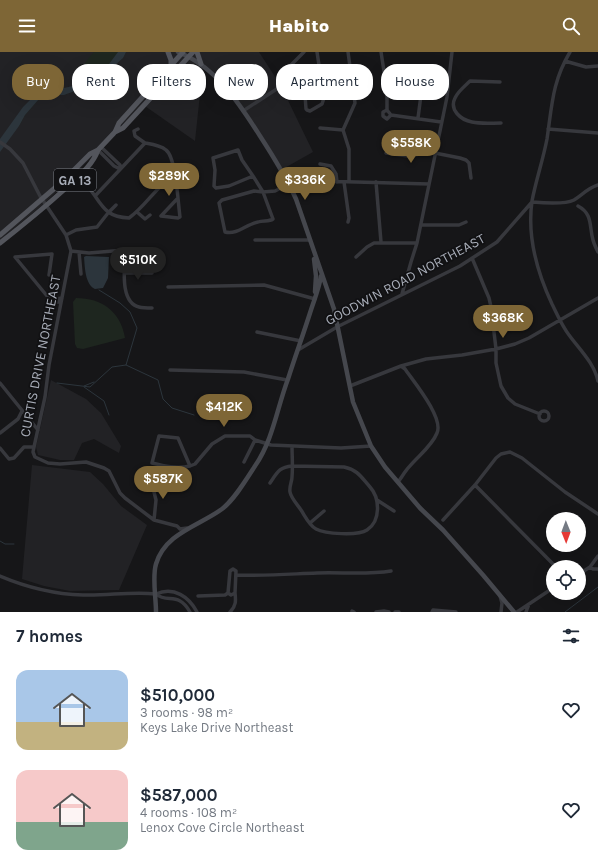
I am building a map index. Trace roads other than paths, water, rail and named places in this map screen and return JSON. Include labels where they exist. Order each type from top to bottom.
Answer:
[{"type":"main road","points":[[168,52],[171,64]]},
{"type":"main road","points":[[181,52],[201,64]]},
{"type":"main road","name":"GA 13","points":[[172,64],[181,52]]},
{"type":"main road","name":"GA 13","points":[[115,132],[123,128],[193,52]]},
{"type":"main road","points":[[197,52],[201,64]]},
{"type":"main road","points":[[206,68],[216,77],[243,111],[269,149],[289,184],[334,309],[354,402],[371,446],[385,467],[420,508],[443,530],[516,612]]},
{"type":"main road","name":"GA 13","points":[[0,243],[47,206],[81,174],[94,159],[99,149],[115,132],[119,123],[140,100]]},
{"type":"main road","name":"GA 13","points":[[0,235],[42,199],[90,154],[99,149]]},
{"type":"main road","points":[[313,250],[316,276],[314,299]]},
{"type":"main road","points":[[156,612],[154,576],[156,563],[165,546],[188,528],[222,508],[240,488],[263,455],[268,444],[287,380],[322,274]]},
{"type":"street","points":[[292,64],[304,52]]},
{"type":"street","points":[[317,52],[319,64]]},
{"type":"street","points":[[348,52],[355,103],[343,130],[349,149],[349,182]]},
{"type":"street","points":[[381,52],[387,90],[387,110],[391,115]]},
{"type":"street","points":[[449,80],[452,52]]},
{"type":"street","points":[[570,52],[553,92],[548,129],[532,202],[531,230],[537,262],[544,284],[560,319],[570,336],[587,358],[596,374],[598,381]]},
{"type":"street","points":[[565,61],[586,67],[598,66]]},
{"type":"street","points":[[500,82],[470,81],[455,98],[455,111],[459,117],[464,120],[472,122],[501,123]]},
{"type":"street","points":[[243,111],[276,89]]},
{"type":"street","points":[[449,98],[455,98]]},
{"type":"street","points":[[305,100],[306,108],[310,111],[322,104],[323,100]]},
{"type":"street","points":[[418,118],[420,100]]},
{"type":"street","points":[[402,294],[417,243],[446,100]]},
{"type":"street","points":[[387,110],[383,112],[383,116],[387,118],[391,115],[441,122]]},
{"type":"street","points":[[320,128],[343,130]]},
{"type":"street","points":[[138,129],[134,131],[135,136],[145,142],[154,144],[166,150],[171,156],[180,217],[161,216],[177,199]]},
{"type":"street","points":[[548,129],[598,133]]},
{"type":"street","name":"CURTIS DRIVE NORTHEAST","points":[[0,142],[10,149],[23,163],[42,199],[66,235],[71,251],[49,365],[46,397],[33,452],[35,457],[48,463],[66,464],[86,462],[109,471],[120,493],[154,520],[180,528],[188,528]]},
{"type":"street","points":[[95,196],[145,142]]},
{"type":"street","points":[[99,149],[120,169]]},
{"type":"street","points":[[253,176],[229,186],[216,188],[214,186],[213,158],[238,150],[242,160],[253,176],[263,192],[274,219],[271,221],[256,222],[238,231],[224,232],[219,202],[254,191],[263,192],[275,191],[289,184]]},
{"type":"street","points":[[386,153],[408,156],[435,153],[466,160],[470,167],[471,178]]},
{"type":"street","points":[[320,164],[332,166],[338,182]]},
{"type":"street","points":[[87,185],[108,213],[121,218],[129,218],[137,212],[169,178],[175,175]]},
{"type":"street","points":[[292,191],[319,182],[429,184]]},
{"type":"street","points":[[344,182],[349,218],[348,222]]},
{"type":"street","points":[[376,182],[381,242]]},
{"type":"street","points":[[532,202],[550,203],[572,201],[588,188],[598,185]]},
{"type":"street","name":"GOODWIN ROAD NORTHEAST","points":[[298,350],[402,294],[460,266],[497,242],[532,202]]},
{"type":"street","points":[[66,235],[83,228],[90,229],[97,227],[116,205]]},
{"type":"street","points":[[578,206],[584,209],[588,215],[593,241],[598,252]]},
{"type":"street","points":[[137,212],[145,219],[150,215]]},
{"type":"street","points":[[421,225],[459,225],[466,222]]},
{"type":"street","points":[[254,240],[309,240]]},
{"type":"street","points":[[356,258],[367,247],[374,243],[417,243]]},
{"type":"street","points":[[71,251],[89,253],[150,249]]},
{"type":"street","points":[[125,250],[126,296],[138,307],[152,308]]},
{"type":"street","points":[[79,252],[81,274]]},
{"type":"street","points":[[49,275],[52,254],[15,257],[51,301],[61,300]]},
{"type":"street","points":[[472,258],[489,298],[494,322],[496,363],[501,386],[508,398],[515,404],[540,414]]},
{"type":"street","points":[[125,273],[152,273]]},
{"type":"street","points":[[168,287],[264,285],[314,299]]},
{"type":"street","points":[[350,386],[401,366],[426,359],[496,349],[529,338],[598,298]]},
{"type":"street","points":[[257,332],[301,341]]},
{"type":"street","points":[[398,482],[408,468],[432,442],[438,429],[435,416],[426,400],[405,369],[401,366]]},
{"type":"street","points":[[170,370],[244,372],[287,380]]},
{"type":"street","points":[[0,383],[38,430]]},
{"type":"street","points":[[0,433],[18,419],[22,411]]},
{"type":"street","points":[[190,466],[178,438],[159,436],[152,463],[182,468],[190,466],[195,464],[212,444],[221,437],[225,436],[250,436],[255,440],[268,444],[292,446],[341,448],[371,446]]},
{"type":"street","points":[[244,462],[255,440]]},
{"type":"street","points":[[270,483],[280,470],[286,467],[292,466],[350,468],[356,471],[374,491],[377,500],[377,509],[374,521],[366,531],[358,533],[332,533],[321,531],[310,526],[292,498],[290,491],[292,466],[292,446]]},
{"type":"street","points":[[0,448],[9,459],[14,458],[24,447],[34,447]]},
{"type":"street","points":[[443,520],[501,454],[510,452],[522,458],[565,492],[598,514]]},
{"type":"street","points":[[475,485],[549,560]]},
{"type":"street","points":[[153,488],[156,500],[154,520]]},
{"type":"street","points":[[377,500],[394,511]]},
{"type":"street","points":[[310,526],[324,511]]},
{"type":"street","points":[[586,570],[590,567],[598,556]]},
{"type":"street","points":[[590,567],[593,569],[598,569]]},
{"type":"street","points":[[228,593],[230,571],[233,569],[236,571],[236,600],[235,606],[230,612]]},
{"type":"street","points":[[236,575],[293,575],[317,573],[375,574],[391,571]]},
{"type":"street","points":[[0,576],[24,586],[58,593],[84,595],[156,594],[161,592],[175,592],[190,600],[197,612]]},
{"type":"street","points":[[198,596],[225,595],[228,593],[231,595],[235,593]]},
{"type":"street","points":[[516,612],[546,593]]},
{"type":"street","points":[[156,594],[161,598],[174,598],[178,600],[186,605],[190,612]]},
{"type":"street","points":[[499,594],[502,604],[501,612]]},
{"type":"street","points":[[526,612],[529,604]]},
{"type":"street","points":[[432,612],[433,610],[456,612]]},
{"type":"street","points":[[376,612],[389,612]]},
{"type":"waterway","points":[[57,383],[90,387],[112,367],[126,365],[137,328],[130,312],[120,303],[99,290]]},
{"type":"waterway","points":[[126,365],[158,380],[163,399],[172,408],[194,415]]},
{"type":"waterway","points":[[84,386],[94,382]]},
{"type":"waterway","points":[[84,387],[104,401],[109,415]]},
{"type":"waterway","points":[[0,541],[5,544],[14,544]]},
{"type":"waterway","points":[[565,612],[598,587]]}]
